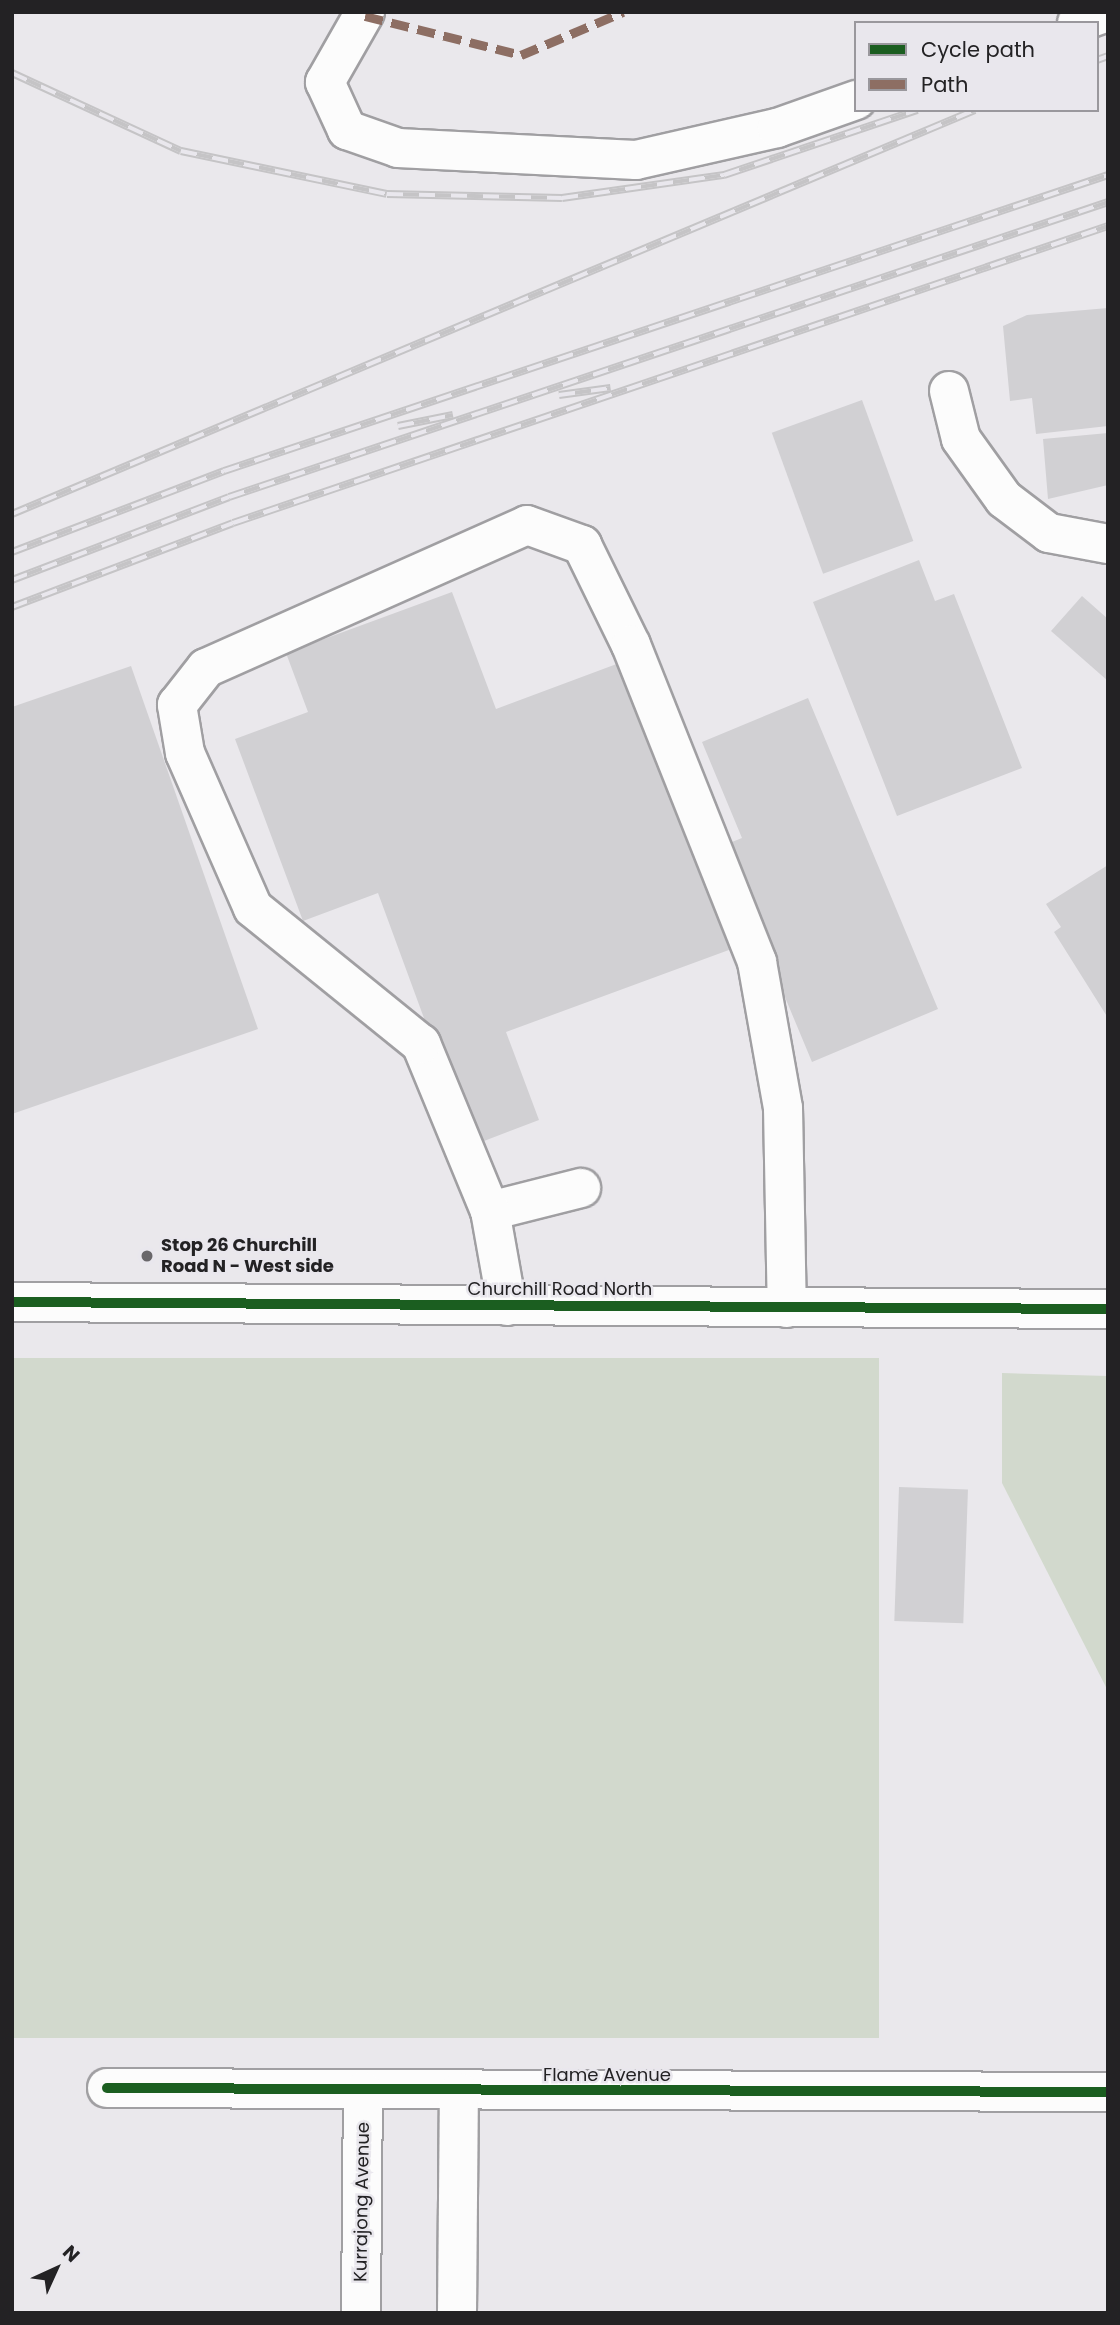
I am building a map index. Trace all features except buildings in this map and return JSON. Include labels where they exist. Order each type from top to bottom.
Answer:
[{"type":"street","points":[[365,12],[325,82],[347,130],[398,148],[636,160],[777,128],[854,101]]},
{"type":"street","points":[[1082,21],[1107,12]]},
{"type":"street","points":[[949,391],[961,439],[1004,499],[1048,533],[1108,544]]},
{"type":"street","points":[[507,1306],[490,1211],[421,1044],[253,908],[185,753],[177,705],[206,668],[527,525],[582,545],[632,645],[757,962],[783,1108],[787,1308]]},
{"type":"street","points":[[490,1211],[581,1188]]},
{"type":"street","name":"Churchill Road North","points":[[12,1302],[1108,1309]]},
{"type":"street","name":"Flame Avenue","points":[[107,2088],[459,2092],[1108,2092]]},
{"type":"street","name":"Kurrajong Avenue","points":[[360,2313],[363,2091]]},
{"type":"street","points":[[457,2313],[459,2092]]},
{"type":"shaded area","points":[[12,1358],[879,1358],[879,2038],[12,2038]]},
{"type":"shaded area","points":[[1002,1373],[1108,1376],[1108,1691],[1002,1483]]},
{"type":"railway","points":[[1099,59],[1108,56]]},
{"type":"railway","points":[[12,73],[181,151],[387,194],[562,198],[724,175],[911,112]]},
{"type":"railway","points":[[12,514],[970,112]]},
{"type":"railway","points":[[12,552],[224,471],[1108,175]]},
{"type":"railway","points":[[12,580],[229,497],[1108,202]]},
{"type":"railway","points":[[12,607],[233,523],[1108,226]]},
{"type":"railway","points":[[559,395],[611,388]]},
{"type":"railway","points":[[398,426],[453,415]]},
{"type":"marked path","points":[[365,16],[521,55],[623,12]]},
{"type":"cycle path","points":[[12,1302],[1108,1309]]},
{"type":"cycle path","points":[[107,2088],[1108,2092]]},
{"type":"place","name":"Stop 26 Churchill Road N - West side","points":[[147,1256]]}]
